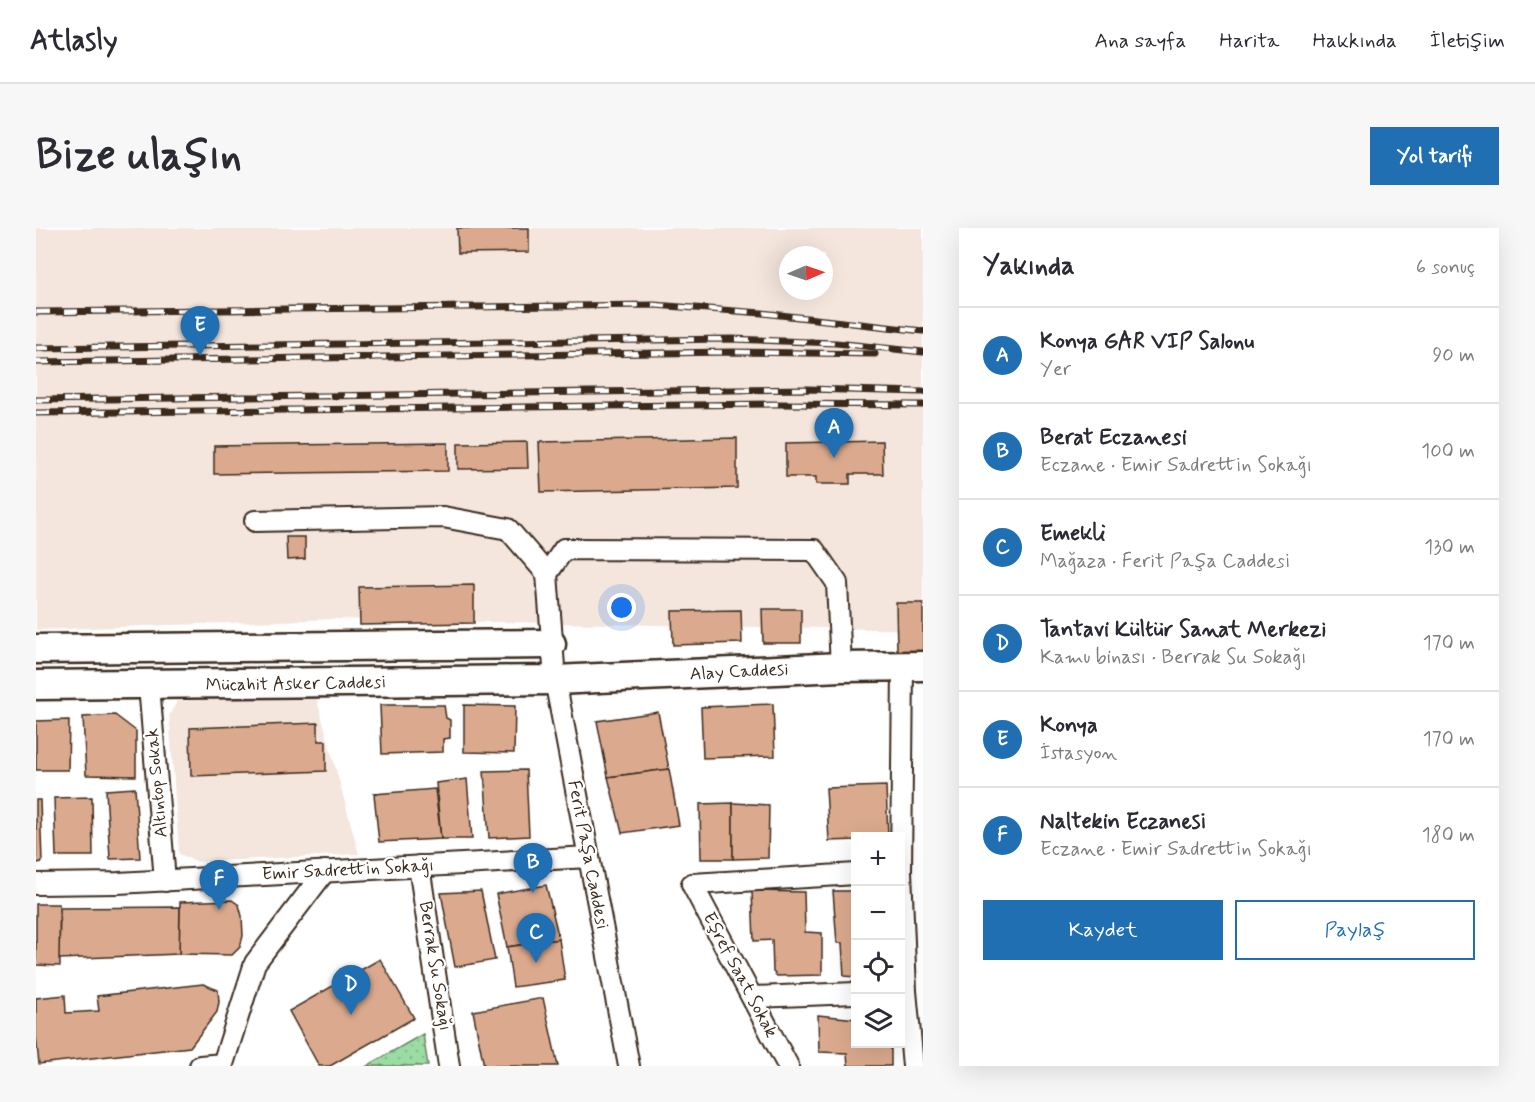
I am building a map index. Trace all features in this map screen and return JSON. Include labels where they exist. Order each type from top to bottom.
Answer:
[{"type":"main road","name":"Mücahit Asker Caddesi","points":[[36,650],[551,644]]},
{"type":"main road","name":"Alay Caddesi","points":[[555,680],[841,667],[913,666]]},
{"type":"main road","name":"Mücahit Asker Caddesi","points":[[36,685],[149,686],[555,680]]},
{"type":"street","points":[[255,521],[442,517],[508,530],[547,574],[564,549],[814,550],[837,583],[841,667]]},
{"type":"street","name":"Ferit Paşa Caddesi","points":[[547,574],[555,680],[629,1066]]},
{"type":"street","points":[[903,832],[913,666]]},
{"type":"street","name":"Altıntop Sokak","points":[[149,686],[165,881]]},
{"type":"street","name":"Emir Sadrettin Sokağı","points":[[36,884],[165,881],[589,857]]},
{"type":"street","name":"Berrak Su Sokağı","points":[[419,866],[449,1066]]},
{"type":"street","points":[[200,1066],[223,1064],[255,963],[326,871]]},
{"type":"street","name":"Eşref Saat Sokak","points":[[788,1066],[692,884],[851,874]]},
{"type":"street","points":[[901,886],[902,940]]},
{"type":"street","points":[[753,997],[851,993]]},
{"type":"street","points":[[903,994],[913,1066]]},
{"type":"shaded area","points":[[36,228],[923,228],[923,630],[335,619],[36,630]]},
{"type":"shaded area","points":[[316,696],[359,854],[198,862],[179,854],[169,716],[177,701]]},
{"type":"green space","points":[[423,1034],[428,1066],[367,1066]]},
{"type":"building","points":[[457,228],[529,228],[529,252],[458,253]]},
{"type":"building","points":[[737,438],[737,488],[541,492],[539,442]]},
{"type":"building","points":[[882,441],[883,474],[850,474],[850,484],[816,484],[816,477],[786,477],[786,443]]},
{"type":"building","points":[[527,442],[528,468],[458,469],[458,443]]},
{"type":"building","points":[[448,443],[448,471],[214,474],[214,446]]},
{"type":"building","points":[[286,537],[305,537],[305,559],[287,560]]},
{"type":"building","points":[[474,585],[474,623],[360,625],[359,587]]},
{"type":"building","points":[[896,603],[923,603],[923,651],[897,651]]},
{"type":"building","points":[[762,609],[801,609],[801,643],[763,643]]},
{"type":"building","points":[[741,610],[742,643],[673,645],[672,611]]},
{"type":"building","points":[[773,704],[775,756],[703,758],[701,707]]},
{"type":"building","points":[[380,705],[444,705],[446,718],[450,720],[450,738],[443,739],[443,752],[382,754]]},
{"type":"building","points":[[464,705],[515,706],[514,753],[464,752]]},
{"type":"building","points":[[658,712],[669,769],[608,777],[597,721]]},
{"type":"building","points":[[115,715],[136,731],[136,776],[86,775],[83,717]]},
{"type":"building","points":[[69,720],[68,770],[36,770],[36,721]]},
{"type":"building","points":[[318,723],[318,741],[326,741],[326,771],[191,776],[190,728]]},
{"type":"building","points":[[669,769],[679,825],[622,833],[608,777]]},
{"type":"building","points":[[526,770],[529,836],[489,838],[484,771]]},
{"type":"building","points":[[467,779],[472,839],[441,839],[436,783]]},
{"type":"building","points":[[886,786],[888,832],[851,832],[851,840],[829,841],[826,788]]},
{"type":"building","points":[[135,788],[140,858],[110,859],[106,790]]},
{"type":"building","points":[[435,789],[441,839],[379,842],[374,794]]},
{"type":"building","points":[[92,797],[93,856],[56,856],[54,798]]},
{"type":"building","points":[[36,800],[40,800],[42,862],[36,863]]},
{"type":"building","points":[[733,803],[733,859],[701,859],[700,804]]},
{"type":"building","points":[[733,803],[769,805],[768,858],[733,859]]},
{"type":"building","points":[[546,885],[559,939],[507,947],[496,894]]},
{"type":"building","points":[[481,891],[495,960],[455,967],[441,893]]},
{"type":"building","points":[[752,891],[804,892],[805,932],[822,933],[822,975],[777,976],[773,972],[772,940],[754,941]]},
{"type":"building","points":[[833,891],[851,891],[851,977],[844,976],[842,943],[837,943]]},
{"type":"building","points":[[232,900],[239,905],[242,916],[243,936],[240,947],[232,955],[179,954],[180,902]]},
{"type":"building","points":[[36,904],[59,904],[60,966],[36,965]]},
{"type":"building","points":[[180,907],[179,954],[59,959],[60,908]]},
{"type":"building","points":[[559,939],[565,980],[513,987],[507,947]]},
{"type":"building","points":[[380,959],[414,1018],[330,1066],[319,1066],[289,1011]]},
{"type":"building","points":[[203,984],[218,990],[217,1012],[190,1047],[39,1064],[36,998],[65,995],[66,1013],[99,1011],[97,996]]},
{"type":"building","points":[[543,998],[558,1066],[484,1066],[473,1011]]},
{"type":"building","points":[[818,1015],[851,1018],[851,1048],[891,1048],[891,1066],[848,1066],[847,1053],[819,1052]]},
{"type":"railway","points":[[36,312],[654,305],[762,313],[923,331]]},
{"type":"railway","points":[[36,348],[732,339],[836,343],[923,352]]},
{"type":"railway","points":[[36,362],[732,352],[875,354]]},
{"type":"railway","points":[[36,400],[806,389],[923,392]]},
{"type":"railway","points":[[36,413],[775,404],[923,405]]},
{"type":"place","name":"Konya","points":[[200,356]]},
{"type":"place","name":"Konya GAR VIP Salonu","points":[[834,458]]},
{"type":"place","name":"Berat Eczanesi","points":[[533,893]]},
{"type":"place","name":"Naltekin Eczanesi","points":[[219,910]]},
{"type":"place","name":"Emekli","points":[[536,963]]},
{"type":"place","name":"Tantavi Kültür Sanat Merkezi","points":[[351,1015]]}]
